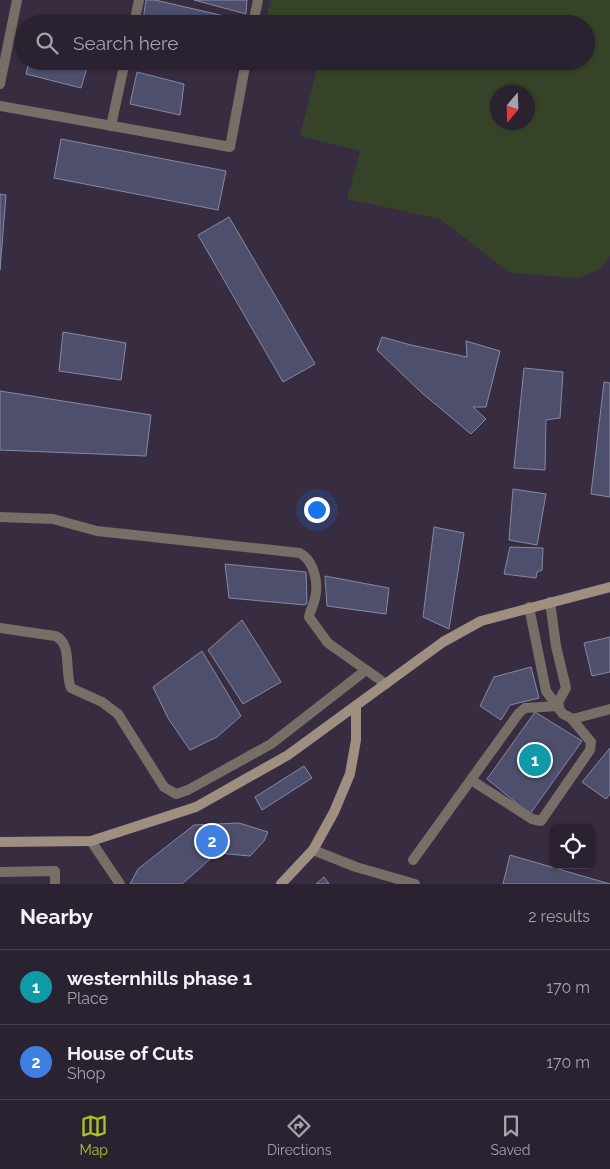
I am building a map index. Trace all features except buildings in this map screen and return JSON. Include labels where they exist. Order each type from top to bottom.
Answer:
[{"type":"street","points":[[0,84],[17,0]]},
{"type":"street","points":[[136,15],[139,0]]},
{"type":"street","points":[[255,15],[258,0]]},
{"type":"street","points":[[112,126],[124,70]]},
{"type":"street","points":[[0,106],[230,147],[244,70]]},
{"type":"street","points":[[0,517],[53,520],[97,531],[300,552],[309,561],[316,578],[315,599],[309,617],[328,643],[386,684]]},
{"type":"street","points":[[0,842],[91,841],[196,807],[288,755],[443,642],[482,621],[610,587]]},
{"type":"street","points":[[550,602],[556,646],[566,688],[558,705]]},
{"type":"street","points":[[471,780],[532,819],[541,821],[590,750],[591,742],[572,718],[563,714],[546,691],[529,608]]},
{"type":"street","points":[[0,628],[55,636],[62,640],[65,645],[68,681],[71,688],[102,702],[118,714],[164,787],[176,794],[188,790],[271,744],[366,670]]},
{"type":"street","points":[[413,860],[519,713],[525,708],[558,705]]},
{"type":"street","points":[[281,884],[313,850],[334,812],[350,774],[356,740],[356,706]]},
{"type":"street","points":[[572,718],[610,709]]},
{"type":"street","points":[[91,841],[120,884]]},
{"type":"street","points":[[313,850],[356,867],[414,884]]},
{"type":"street","points":[[0,872],[55,871],[55,884]]},
{"type":"green space","points":[[271,0],[610,0],[610,255],[602,268],[579,278],[510,273],[440,219],[347,199],[360,151],[300,136],[317,70],[595,70],[595,15],[267,15]]},
{"type":"place","name":"westernhills phase 1","points":[[535,760]]},
{"type":"place","name":"House of Cuts","points":[[212,841]]}]
